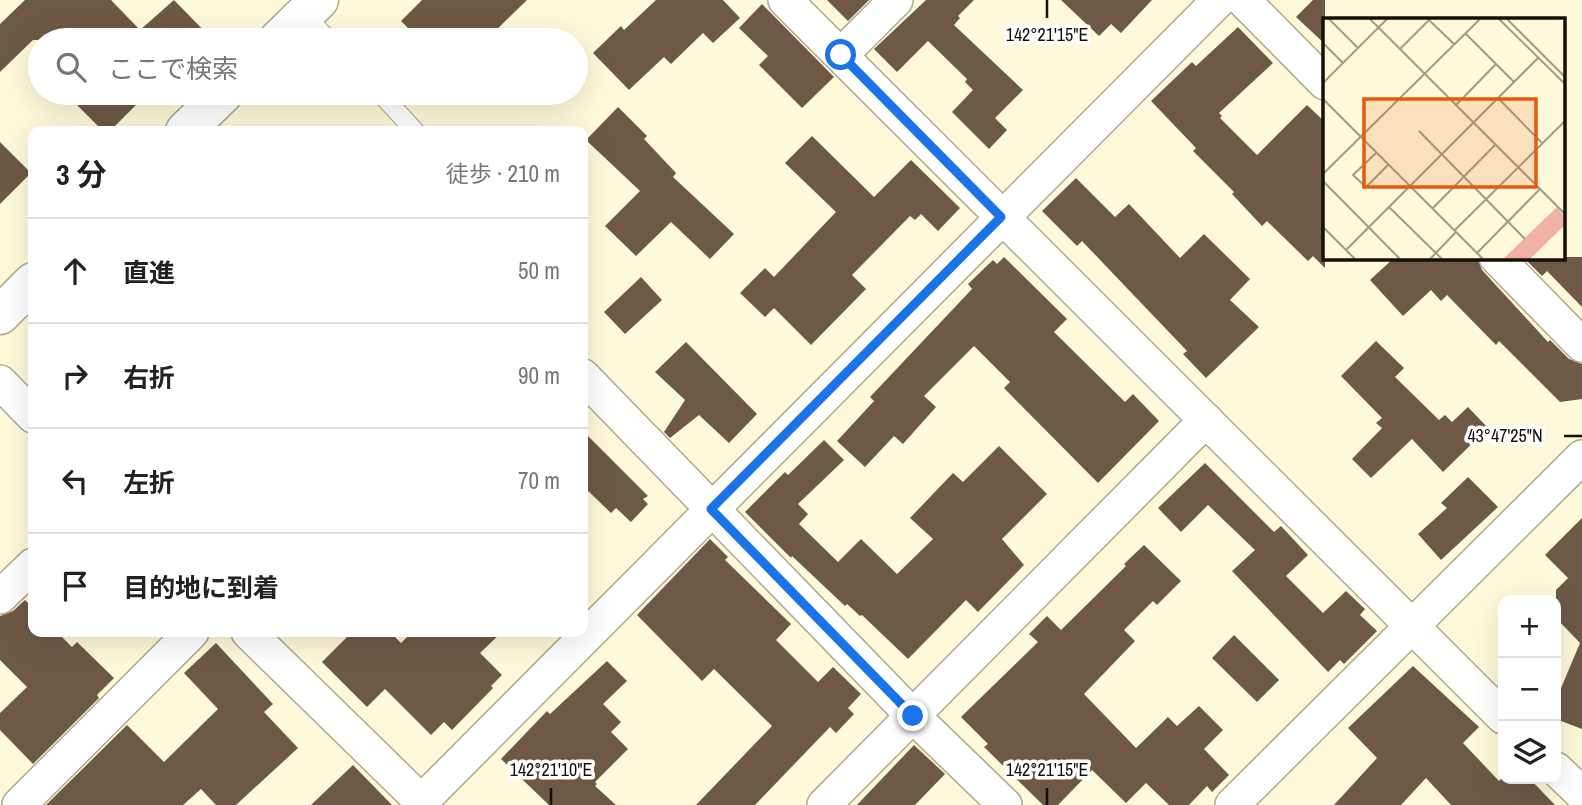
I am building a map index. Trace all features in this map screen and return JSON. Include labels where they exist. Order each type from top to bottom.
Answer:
[{"type":"street","points":[[785,0],[1498,712]]},
{"type":"street","points":[[841,55],[896,0]]},
{"type":"street","points":[[588,634],[1219,0]]},
{"type":"street","points":[[1243,0],[1323,81]]},
{"type":"street","points":[[191,126],[213,105]]},
{"type":"street","points":[[1498,259],[1582,345]]},
{"type":"street","points":[[0,315],[28,287]]},
{"type":"street","points":[[588,381],[913,716],[1005,805]]},
{"type":"street","points":[[0,382],[28,410]]},
{"type":"street","points":[[824,805],[1206,419]]},
{"type":"street","points":[[1232,805],[1582,457]]},
{"type":"street","points":[[0,597],[28,570]]},
{"type":"street","points":[[0,790],[17,805],[187,637]]},
{"type":"street","points":[[253,637],[421,804],[585,637]]},
{"type":"street","points":[[1561,774],[1582,794]]},
{"type":"lane","points":[[391,105],[410,126]]},
{"type":"building","points":[[25,0],[111,0],[138,28],[28,28],[28,45],[0,72],[0,24]]},
{"type":"building","points":[[174,0],[201,28],[142,28]]},
{"type":"building","points":[[422,0],[527,0],[498,28],[408,28],[401,21]]},
{"type":"building","points":[[656,0],[723,0],[740,18],[713,43],[703,33],[671,64],[664,57],[629,90],[593,53],[621,26],[624,30]]},
{"type":"building","points":[[827,0],[869,0],[848,21]]},
{"type":"building","points":[[926,0],[974,0],[958,16],[960,18],[954,25],[1023,90],[995,118],[1007,130],[989,149],[952,112],[973,90],[965,82],[967,79],[928,41],[897,72],[874,49]]},
{"type":"building","points":[[1061,0],[1152,0],[1121,33],[1111,24],[1099,36]]},
{"type":"building","points":[[1313,0],[1325,0],[1323,42],[1296,17]]},
{"type":"building","points":[[762,4],[834,77],[802,108],[759,65],[768,56],[739,28]]},
{"type":"building","points":[[1238,27],[1273,63],[1219,113],[1222,116],[1220,118],[1257,155],[1307,105],[1323,120],[1325,268],[1313,256],[1308,261],[1267,221],[1262,226],[1232,194],[1234,192],[1193,151],[1196,148],[1151,101],[1192,62],[1196,66]]},
{"type":"building","points":[[77,105],[136,105],[115,126],[98,126]]},
{"type":"building","points":[[618,107],[647,136],[644,139],[676,173],[673,177],[734,234],[710,259],[671,222],[636,256],[605,226],[640,191],[588,142],[588,138]]},
{"type":"building","points":[[812,136],[874,197],[911,160],[960,208],[938,231],[921,214],[915,220],[910,216],[852,275],[866,289],[811,345],[774,308],[765,317],[740,293],[765,268],[774,277],[836,212],[785,163]]},
{"type":"building","points":[[0,142],[28,170],[28,176],[0,204]]},
{"type":"building","points":[[1076,178],[1115,217],[1129,204],[1180,258],[1204,234],[1250,279],[1230,300],[1259,327],[1206,378],[1183,354],[1187,351],[1082,241],[1077,246],[1042,211]]},
{"type":"building","points":[[1004,257],[1067,319],[1054,332],[1125,402],[1133,394],[1159,421],[1098,483],[1004,388],[1010,382],[974,346],[924,396],[936,407],[903,444],[894,436],[865,467],[837,441],[874,401],[870,397],[972,289],[968,284],[993,260],[997,264]]},
{"type":"building","points":[[1582,257],[1582,307],[1547,271],[1542,276],[1525,259]]},
{"type":"building","points":[[1393,259],[1478,259],[1482,270],[1548,342],[1550,340],[1569,359],[1582,364],[1582,399],[1560,402],[1499,341],[1496,345],[1447,295],[1441,301],[1431,290],[1403,316],[1370,280]]},
{"type":"building","points":[[641,277],[662,300],[625,334],[604,312]]},
{"type":"building","points":[[1376,341],[1404,368],[1395,377],[1439,420],[1445,415],[1452,422],[1468,407],[1488,428],[1443,472],[1412,439],[1371,478],[1352,459],[1382,428],[1376,423],[1382,418],[1341,376]]},
{"type":"building","points":[[686,342],[757,414],[729,443],[699,415],[670,438],[664,432],[685,400],[655,372]]},
{"type":"building","points":[[588,436],[648,496],[643,499],[648,504],[631,522],[616,508],[611,513],[588,491]]},
{"type":"building","points":[[824,440],[844,460],[798,504],[808,514],[799,524],[838,562],[861,539],[897,574],[933,539],[910,518],[953,473],[963,482],[999,446],[1047,494],[1002,539],[1024,565],[978,612],[966,600],[908,659],[862,615],[847,604],[845,606],[792,556],[791,558],[745,512],[785,472],[788,475]]},
{"type":"building","points":[[1205,463],[1274,532],[1281,526],[1308,555],[1286,576],[1323,613],[1346,591],[1365,609],[1360,615],[1377,631],[1344,664],[1340,660],[1328,672],[1232,571],[1255,550],[1208,505],[1181,532],[1158,508]]},
{"type":"building","points":[[1468,477],[1498,507],[1441,560],[1418,534],[1447,508],[1441,503]]},
{"type":"building","points":[[1582,518],[1582,729],[1561,721],[1561,688],[1580,643],[1561,623],[1561,595],[1556,595],[1556,590],[1568,578],[1545,555]]},
{"type":"building","points":[[710,539],[728,557],[725,560],[791,624],[776,640],[818,682],[833,667],[861,694],[848,708],[854,714],[836,733],[830,727],[755,805],[696,805],[772,726],[714,669],[702,681],[637,615]]},
{"type":"building","points":[[1144,545],[1181,581],[1157,605],[1153,601],[1124,630],[1135,641],[1084,694],[1136,748],[1168,717],[1177,726],[1199,706],[1223,730],[1204,749],[1229,775],[1212,792],[1207,786],[1189,805],[1169,805],[1146,783],[1126,803],[1092,770],[1058,805],[1043,805],[984,747],[988,744],[961,717],[1038,642],[1029,634],[1047,616],[1061,630]]},
{"type":"building","points":[[25,600],[28,603],[28,637],[62,637],[72,647],[77,642],[114,678],[97,695],[99,698],[33,764],[0,730],[0,713],[27,687],[0,660],[0,616],[13,611]]},
{"type":"building","points":[[1234,635],[1279,680],[1257,702],[1212,658]]},
{"type":"building","points":[[347,637],[395,637],[401,643],[407,637],[497,637],[480,653],[502,675],[452,730],[444,722],[431,735],[385,689],[367,707],[322,662]]},
{"type":"building","points":[[216,643],[273,704],[264,712],[298,748],[236,805],[216,805],[201,789],[183,805],[46,805],[127,725],[164,762],[218,709],[184,673]]},
{"type":"building","points":[[607,661],[627,681],[603,704],[621,722],[611,732],[628,749],[595,782],[595,786],[616,805],[549,805],[501,759],[547,711],[550,714]]},
{"type":"building","points":[[1413,666],[1479,727],[1463,743],[1498,780],[1498,784],[1535,784],[1555,805],[1451,805],[1426,778],[1401,805],[1334,805],[1377,758],[1348,728]]},
{"type":"building","points":[[914,745],[945,774],[915,805],[857,805]]},
{"type":"building","points":[[353,765],[392,805],[311,805]]},
{"type":"route","points":[[841,55],[1001,217],[711,509],[913,716]]}]
